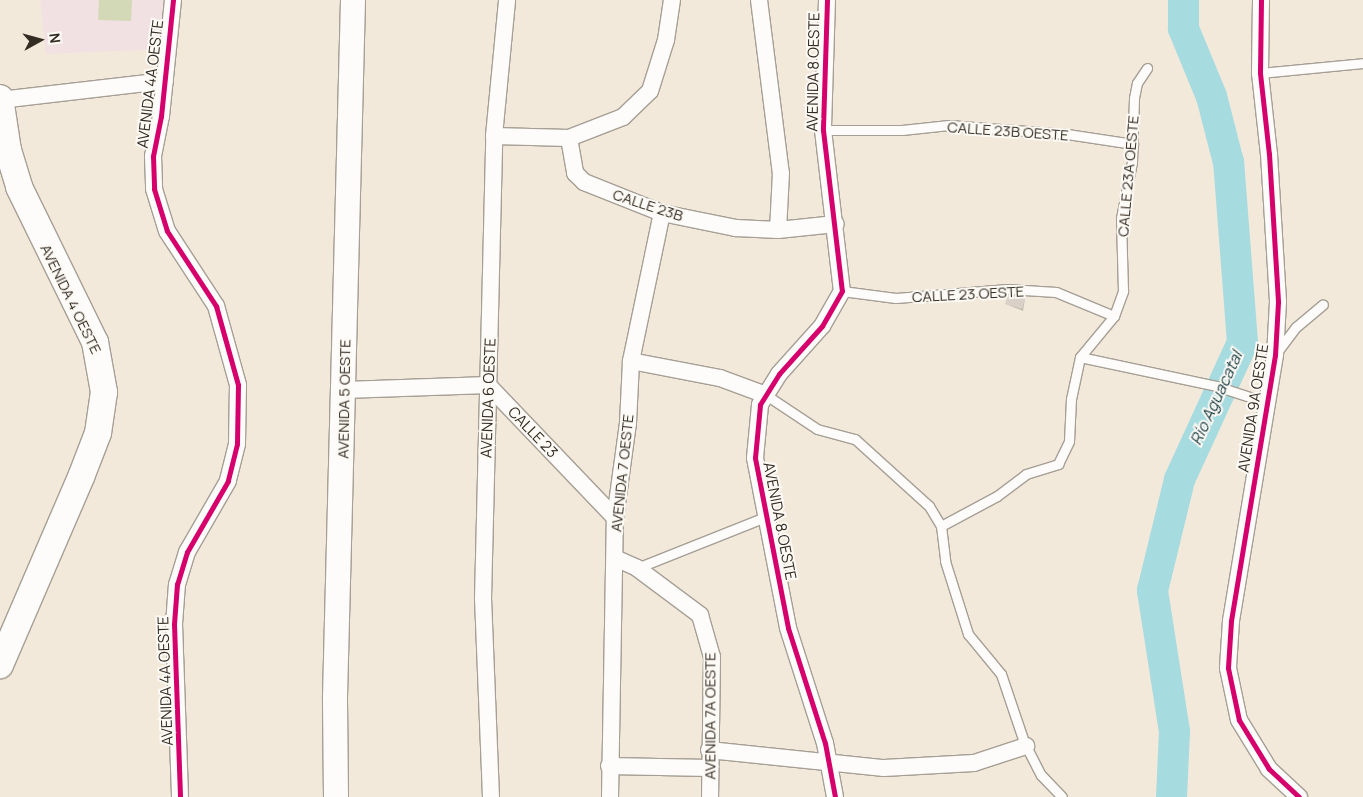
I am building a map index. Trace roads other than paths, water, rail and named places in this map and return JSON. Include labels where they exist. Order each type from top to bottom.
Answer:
[{"type":"main road","name":"AVENIDA 4 OESTE","points":[[0,99],[8,150],[18,187],[95,342],[104,392],[98,433],[85,468],[0,665]]},
{"type":"street","name":"AVENIDA 4A OESTE","points":[[173,0],[165,81],[153,156],[154,189],[166,232],[216,306],[238,385],[238,444],[228,481],[187,552],[177,584],[174,624],[180,797]]},
{"type":"street","name":"AVENIDA 5 OESTE","points":[[336,797],[335,697],[345,390],[353,0]]},
{"type":"street","name":"AVENIDA 6 OESTE","points":[[491,797],[483,599],[494,136],[507,0]]},
{"type":"street","points":[[494,136],[569,138],[623,117],[650,91],[666,40],[672,0]]},
{"type":"street","points":[[759,0],[781,172],[778,230]]},
{"type":"street","name":"AVENIDA 8 OESTE","points":[[827,0],[823,130],[836,224],[842,292],[822,326],[779,374],[760,405],[755,458],[788,628],[830,764],[835,797]]},
{"type":"street","name":"AVENIDA 9A OESTE","points":[[1261,0],[1260,73],[1269,154],[1278,302],[1275,355],[1264,402],[1231,621],[1228,668],[1244,728],[1270,769],[1299,797]]},
{"type":"street","points":[[0,99],[165,81]]},
{"type":"street","name":"CALLE 23B","points":[[569,138],[575,172],[584,182],[662,213],[736,228],[778,230],[836,224]]},
{"type":"street","name":"AVENIDA 7 OESTE","points":[[610,797],[609,766],[615,518],[628,422],[631,361],[662,213]]},
{"type":"street","points":[[631,361],[720,378],[766,396]]},
{"type":"street","points":[[345,390],[488,385]]},
{"type":"street","name":"CALLE 23","points":[[488,385],[615,518]]},
{"type":"street","name":"AVENIDA 7A OESTE","points":[[615,558],[637,568],[700,615],[708,636],[712,656],[710,797]]},
{"type":"street","points":[[710,750],[830,764],[944,767],[974,763],[1026,746]]},
{"type":"street","points":[[609,766],[710,768]]},
{"type":"lane","points":[[1260,73],[1363,63]]},
{"type":"lane","name":"CALLE 23A OESTE","points":[[1114,316],[1123,292],[1121,218],[1133,144],[1134,98],[1137,83],[1147,68]]},
{"type":"lane","name":"CALLE 23B OESTE","points":[[823,130],[902,130],[949,125],[1068,134],[1133,144]]},
{"type":"lane","name":"CALLE 23 OESTE","points":[[842,292],[896,298],[1008,289],[1056,292],[1114,316]]},
{"type":"lane","points":[[1275,355],[1296,327],[1323,304]]},
{"type":"lane","points":[[941,526],[997,496],[1026,474],[1058,464],[1069,441],[1071,399],[1080,357],[1114,316]]},
{"type":"lane","points":[[1080,357],[1216,386],[1264,402]]},
{"type":"lane","points":[[766,396],[818,429],[855,439],[929,506],[941,526],[945,561],[968,634],[1001,674],[1026,746],[1041,774],[1062,797]]},
{"type":"lane","points":[[637,568],[765,517]]},
{"type":"waterway","name":"Río Aguacatal","points":[[1171,797],[1174,731],[1152,590],[1179,479],[1242,342],[1228,162],[1211,96],[1183,28],[1183,0]]}]
